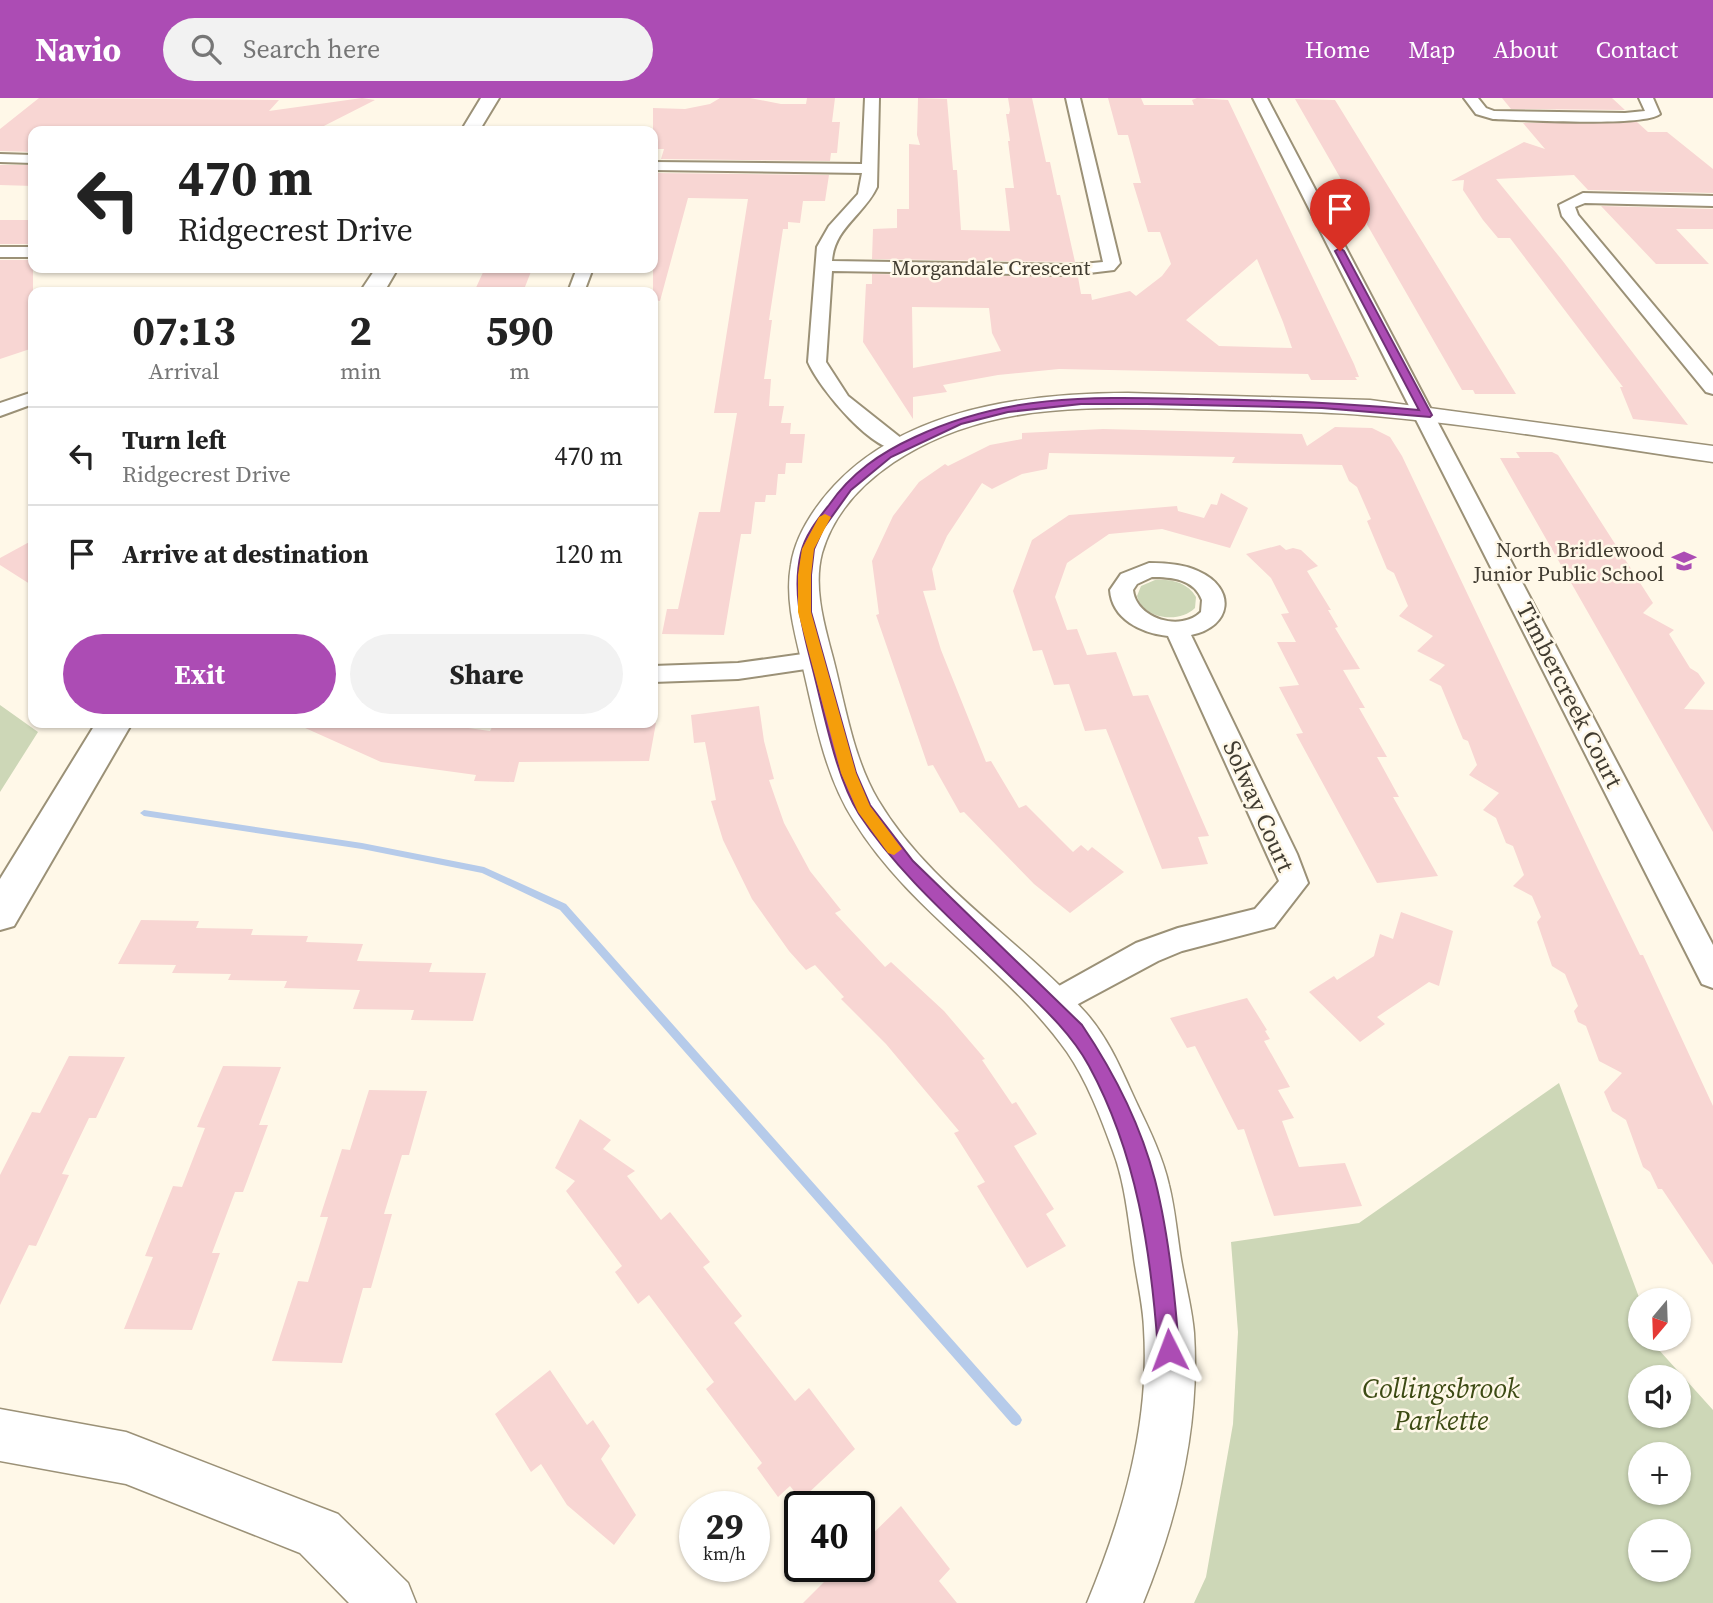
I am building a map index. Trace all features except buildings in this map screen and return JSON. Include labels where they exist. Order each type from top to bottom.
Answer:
[{"type":"main road","points":[[473,126],[490,98]]},
{"type":"main road","points":[[0,914],[111,728]]},
{"type":"street","points":[[872,98],[870,169],[865,196],[835,229],[825,247],[817,362],[823,380],[838,400],[900,446]]},
{"type":"street","name":"Morgandale Crescent","points":[[825,266],[1079,270],[1108,266],[1112,263],[1112,257],[1073,98]]},
{"type":"street","name":"Timbercreek Court","points":[[1260,98],[1713,975]]},
{"type":"street","points":[[1471,98],[1481,111],[1493,114],[1612,117],[1653,114],[1646,98]]},
{"type":"street","points":[[0,159],[28,159]]},
{"type":"street","points":[[658,166],[870,169]]},
{"type":"street","points":[[1713,201],[1583,198],[1567,205],[1570,216],[1713,388]]},
{"type":"street","points":[[0,252],[28,252]]},
{"type":"street","points":[[0,410],[28,400]]},
{"type":"street","points":[[1115,1603],[1128,1575],[1156,1478],[1164,1432],[1169,1332],[1145,1180],[1131,1140],[1096,1060],[1076,1031],[907,866],[864,808],[849,773],[805,612],[804,575],[808,549],[817,529],[847,488],[866,470],[900,446],[979,416],[1007,409],[1081,401],[1322,404],[1426,415],[1713,454]]},
{"type":"street","name":"Solway Court","points":[[1052,1005],[1147,952],[1178,940],[1264,919],[1294,883],[1283,854],[1177,630]]},
{"type":"street","points":[[658,674],[738,671],[817,660]]},
{"type":"street","points":[[0,1435],[126,1458],[319,1532],[388,1603]]},
{"type":"green space","points":[[1155,580],[1173,581],[1188,588],[1196,597],[1195,608],[1180,616],[1171,617],[1162,617],[1146,610],[1137,596],[1141,586]]},
{"type":"green space","points":[[0,705],[28,725],[28,728],[38,732],[0,792]]},
{"type":"green space","name":"Collingsbrook Parkette","points":[[1559,1083],[1636,1288],[1628,1288],[1628,1351],[1660,1351],[1672,1365],[1628,1365],[1628,1428],[1691,1428],[1691,1386],[1713,1410],[1713,1603],[1194,1603],[1206,1577],[1233,1424],[1238,1332],[1231,1242],[1359,1223]]},
{"type":"waterway","points":[[144,813],[362,846],[484,870],[563,907],[1016,1420]]},
{"type":"slow traffic","points":[[825,517],[808,549],[804,575],[805,612],[849,773],[864,808],[894,849]]},
{"type":"place","name":"North Bridlewood Junior Public School","points":[[1684,561]]},
{"type":"route","points":[[1169,1350],[1164,1293],[1145,1180],[1131,1140],[1096,1060],[1076,1031],[1052,1005],[907,866],[864,808],[849,773],[805,612],[804,575],[808,549],[832,506],[866,470],[887,454],[957,422],[1007,409],[1081,401],[1147,401],[1322,404],[1426,415],[1340,251]]}]
